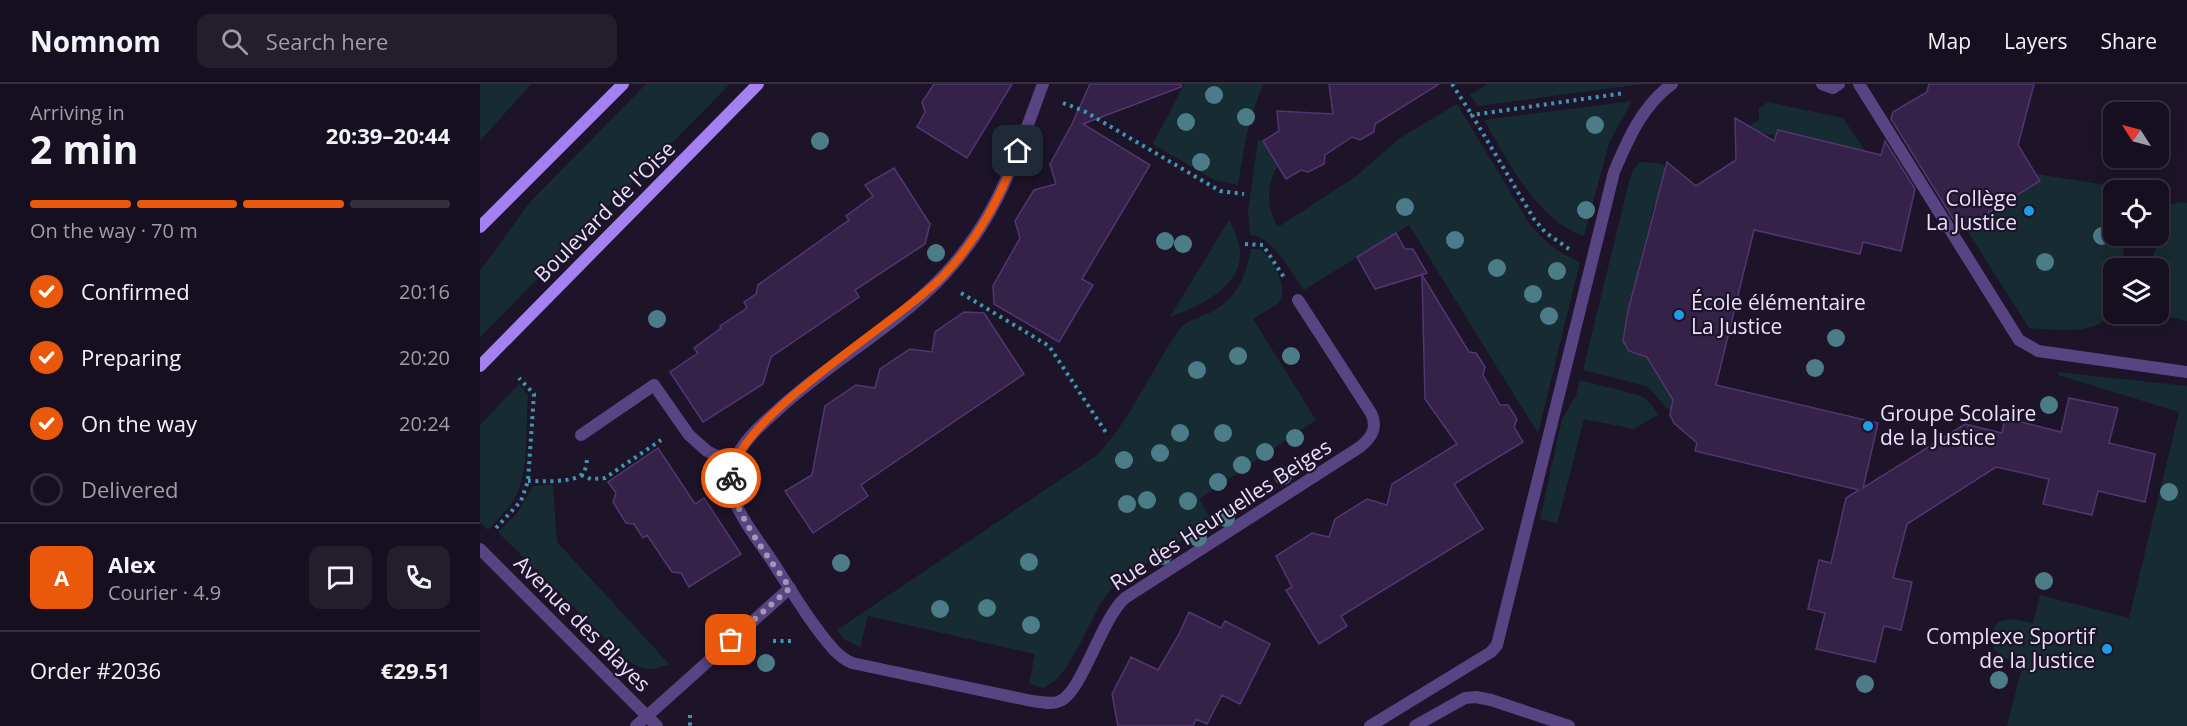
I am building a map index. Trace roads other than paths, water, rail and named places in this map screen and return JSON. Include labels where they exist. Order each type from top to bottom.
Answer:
[{"type":"main road","points":[[480,228],[623,84]]},
{"type":"main road","name":"Boulevard de l'Oise","points":[[480,366],[758,84]]},
{"type":"street","points":[[1370,726],[1491,652],[1497,645],[1614,172],[1633,129],[1653,100],[1672,84]]},
{"type":"street","points":[[1822,84],[1833,88],[1839,84]]},
{"type":"street","points":[[1859,84],[2019,340],[2038,351],[2187,372]]},
{"type":"street","points":[[636,726],[790,588],[752,532],[736,503],[731,483],[733,464],[739,453],[757,430],[805,385],[915,302],[943,277],[972,242],[990,215],[1003,189],[1042,89]]},
{"type":"street","name":"Rue des Heuruelles Beiges","points":[[790,588],[833,649],[849,662],[1032,700],[1055,702],[1065,698],[1075,686],[1109,616],[1125,598],[1360,447],[1374,431],[1375,422],[1371,413],[1298,300]]},
{"type":"street","points":[[581,435],[654,384],[689,435],[707,451],[733,464]]},
{"type":"street","name":"Avenue des Blayes","points":[[480,549],[657,726]]},
{"type":"street","points":[[1415,726],[1465,698],[1476,697],[1569,726]]},
{"type":"place","name":"Collège La Justice","points":[[2029,211]]},
{"type":"place","name":"École élémentaire La Justice","points":[[1679,315]]},
{"type":"place","name":"Groupe Scolaire de la Justice","points":[[1868,426]]},
{"type":"place","name":"Complexe Sportif de la Justice","points":[[2107,649]]}]
